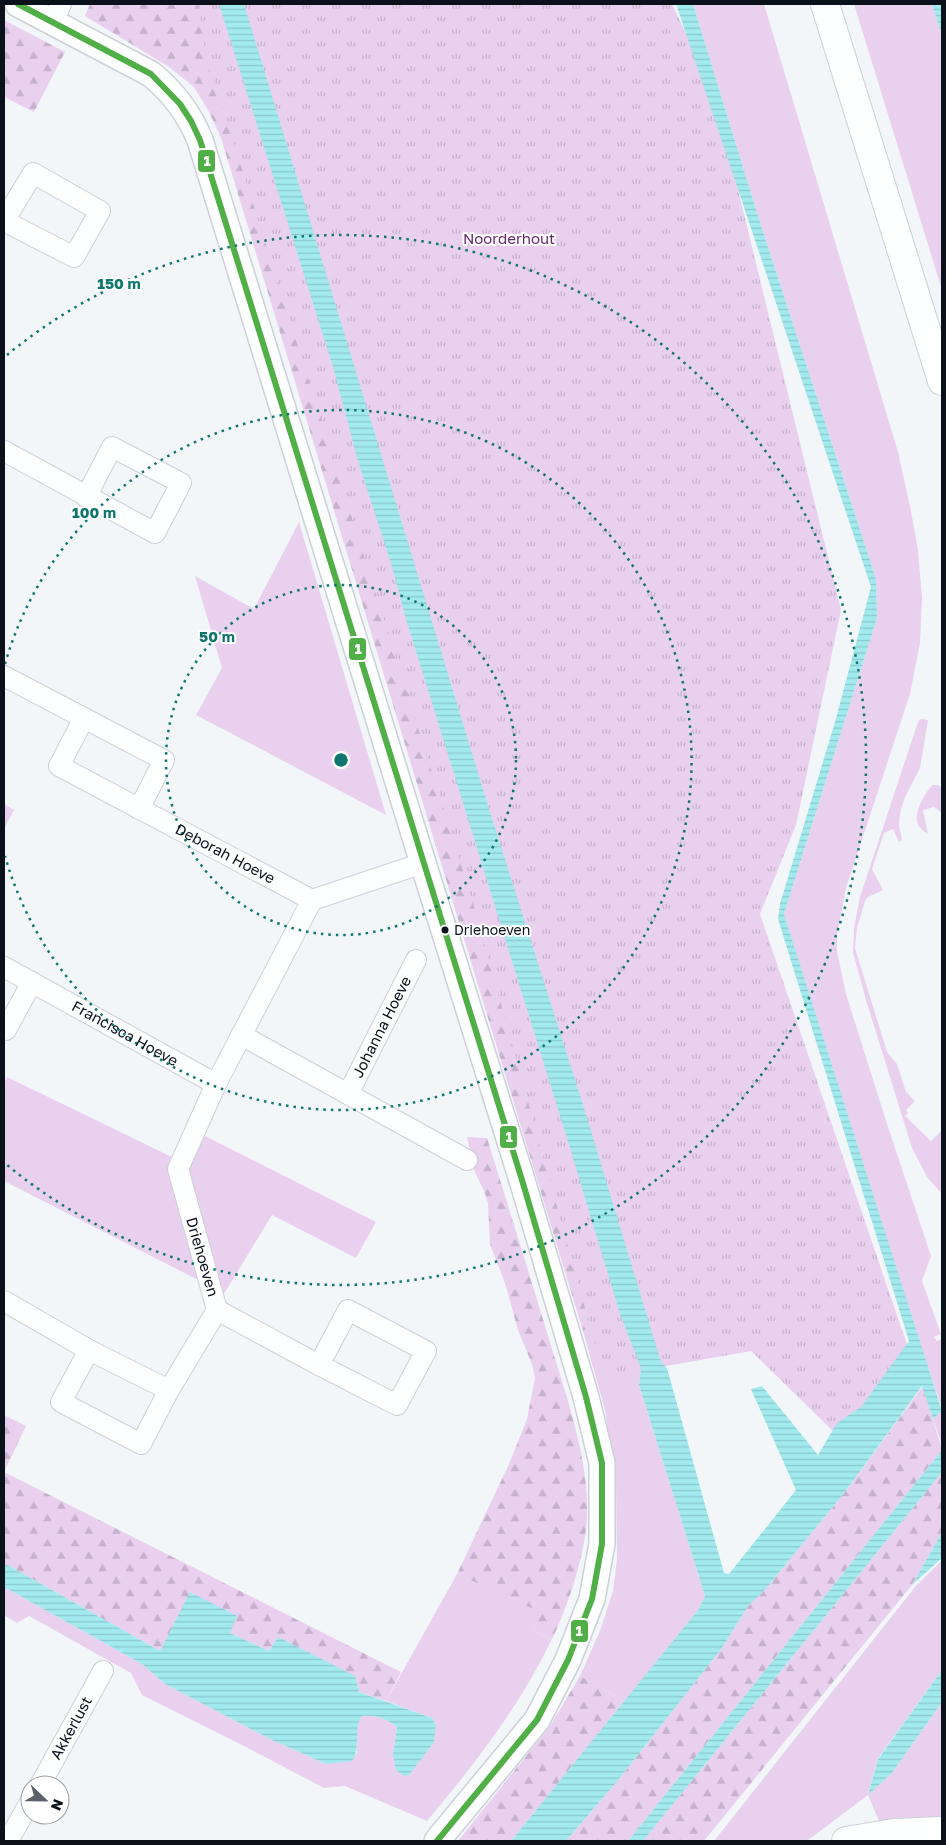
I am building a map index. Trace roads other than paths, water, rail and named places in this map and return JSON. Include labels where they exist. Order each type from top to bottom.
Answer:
[{"type":"main road","points":[[825,4],[942,381]]},
{"type":"main road","points":[[846,1841],[886,1833],[912,1831],[942,1832]]},
{"type":"street","points":[[18,4],[57,13],[151,74],[166,86],[192,120],[203,149],[422,863],[522,1180],[580,1376],[602,1463],[602,1544],[592,1599],[568,1660],[537,1720],[438,1841]]},
{"type":"street","points":[[33,173],[100,211],[74,257],[4,221],[33,173]]},
{"type":"street","points":[[4,452],[86,497],[155,533],[181,484],[112,448],[86,497]]},
{"type":"street","points":[[4,676],[164,760],[139,809]]},
{"type":"street","name":"Deborah Hoeve","points":[[84,718],[59,766],[312,900]]},
{"type":"street","points":[[312,900],[422,863]]},
{"type":"street","name":"Driehoeven","points":[[89,1350],[61,1402],[142,1444],[169,1390],[217,1310],[178,1169],[216,1084],[312,900]]},
{"type":"street","name":"Johanna Hoeve","points":[[348,1094],[416,960]]},
{"type":"street","name":"Francisca Hoeve","points":[[4,966],[216,1084]]},
{"type":"street","points":[[4,1028],[6,1030],[32,982]]},
{"type":"street","name":"Johanna Hoeve","points":[[241,1035],[467,1160]]},
{"type":"street","points":[[4,1301],[89,1350],[169,1390]]},
{"type":"street","points":[[217,1310],[318,1365],[397,1404],[426,1351],[348,1310],[318,1365]]},
{"type":"street","name":"Akkerlust","points":[[46,1775],[103,1671]]},
{"type":"street","points":[[8,1841],[20,1820]]},
{"type":"water","points":[[219,4],[244,4],[489,809],[584,1108],[661,1362],[667,1368],[724,1573],[729,1574],[796,1490],[751,1389],[762,1386],[818,1455],[837,1423],[861,1407],[909,1341],[778,919],[780,904],[835,722],[871,587],[676,4],[693,4],[758,216],[876,579],[877,618],[784,914],[942,1411],[933,1419],[922,1386],[845,1492],[763,1592],[748,1606],[722,1648],[619,1779],[566,1841],[511,1841],[698,1610],[705,1596],[639,1385],[641,1368],[620,1314],[406,619],[391,563],[358,461],[333,367]]},
{"type":"water","points":[[932,4],[942,4],[942,36]]},
{"type":"water","points":[[942,1450],[942,1472],[643,1841],[628,1841]]},
{"type":"water","points":[[942,1532],[942,1558],[912,1585]]},
{"type":"water","points":[[4,1563],[160,1651],[190,1592],[237,1616],[230,1633],[269,1651],[278,1637],[355,1676],[359,1692],[432,1718],[436,1725],[434,1742],[409,1775],[404,1776],[396,1770],[393,1755],[397,1727],[380,1718],[362,1716],[358,1727],[355,1756],[352,1761],[326,1764],[272,1740],[165,1684],[142,1664],[4,1587]]},
{"type":"water","points":[[942,1670],[942,1702],[892,1773],[868,1795],[878,1759]]},
{"type":"place","name":"Driehoeven","points":[[445,930]]},
{"type":"park label","name":"Noorderhout","points":[[509,239]]}]
